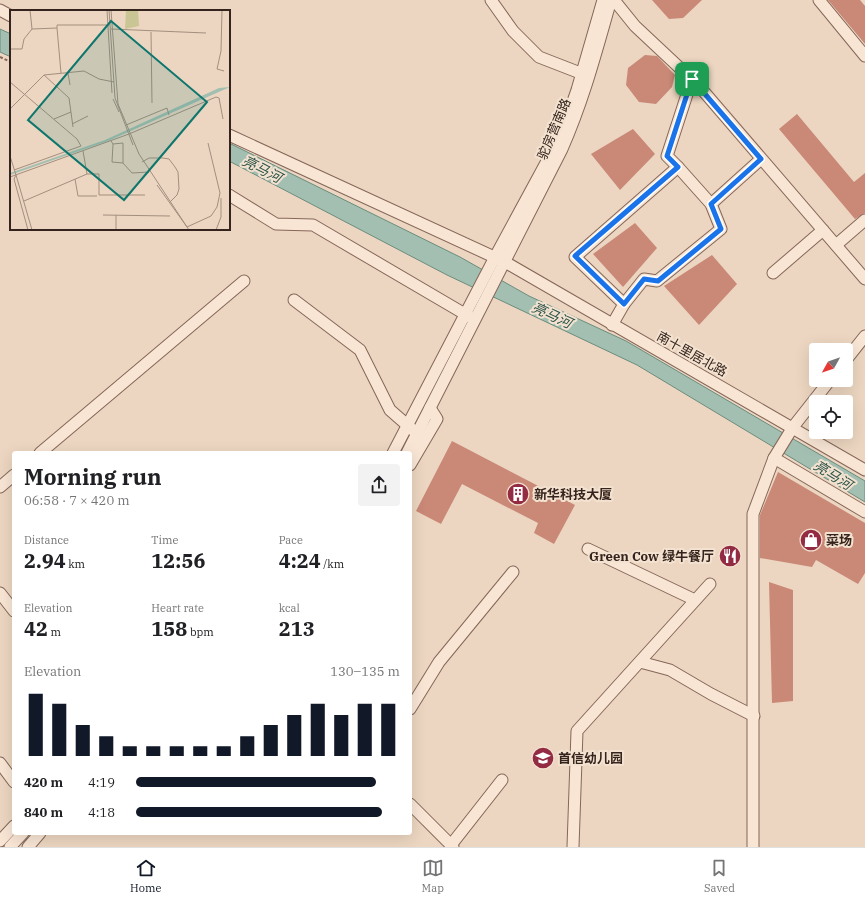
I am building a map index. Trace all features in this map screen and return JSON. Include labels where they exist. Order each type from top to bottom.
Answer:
[{"type":"street","points":[[491,0],[513,31],[539,57],[586,75]]},
{"type":"street","name":"驼房营南路","points":[[408,451],[476,320],[577,116],[602,0]]},
{"type":"street","points":[[612,0],[635,26],[695,83],[865,279]]},
{"type":"street","name":"驼房营南路","points":[[394,451],[464,315],[554,148],[586,75],[612,0]]},
{"type":"street","points":[[819,0],[865,56]]},
{"type":"street","points":[[0,10],[10,15]]},
{"type":"street","points":[[612,325],[624,304],[644,279],[658,281],[721,229],[711,204],[667,156],[695,83]]},
{"type":"street","name":"南十里居北路","points":[[230,137],[505,262],[612,325],[793,427],[865,470]]},
{"type":"street","points":[[711,204],[761,159]]},
{"type":"street","points":[[624,304],[575,256],[678,167]]},
{"type":"street","points":[[230,196],[276,224],[313,225],[464,315],[476,320]]},
{"type":"street","points":[[836,245],[865,220]]},
{"type":"street","points":[[773,273],[823,230]]},
{"type":"street","points":[[42,451],[244,281]]},
{"type":"street","points":[[294,300],[360,350],[390,410],[417,434]]},
{"type":"street","points":[[853,351],[865,336]]},
{"type":"street","points":[[753,847],[753,514],[774,458],[793,427],[824,387]]},
{"type":"street","points":[[412,461],[437,419],[430,408]]},
{"type":"street","points":[[774,458],[865,512]]},
{"type":"street","points":[[0,487],[12,477]]},
{"type":"street","points":[[588,549],[695,600]]},
{"type":"street","points":[[412,706],[439,662],[513,572]]},
{"type":"street","points":[[573,847],[578,731],[710,584]]},
{"type":"street","points":[[0,593],[12,608]]},
{"type":"street","points":[[640,662],[670,670],[711,694],[754,716]]},
{"type":"street","points":[[0,763],[12,779]]},
{"type":"street","points":[[412,806],[452,846],[502,780]]},
{"type":"street","points":[[3,842],[12,829]]},
{"type":"street","points":[[3,842],[20,835]]},
{"type":"street","points":[[23,835],[29,847],[38,835]]},
{"type":"path","points":[[0,57],[10,62]]},
{"type":"water","points":[[0,29],[10,34],[10,57],[0,52]]},
{"type":"water","name":"亮马河","points":[[230,143],[460,257],[529,296],[626,341],[865,481],[865,502],[637,365],[447,275],[230,162]]},
{"type":"building","points":[[652,0],[702,0],[683,18],[669,19]]},
{"type":"building","points":[[828,0],[860,0],[865,6],[865,44]]},
{"type":"building","points":[[645,55],[657,56],[675,75],[672,87],[656,104],[639,102],[626,85],[628,68]]},
{"type":"building","points":[[797,114],[854,182],[865,173],[865,213],[855,219],[779,129]]},
{"type":"building","points":[[633,129],[655,154],[620,190],[591,154]]},
{"type":"building","points":[[635,223],[657,248],[623,287],[593,254]]},
{"type":"building","points":[[712,255],[737,284],[699,325],[664,286]]},
{"type":"building","name":"新华科技大厦","points":[[452,441],[575,505],[554,544],[534,533],[538,523],[462,484],[441,524],[416,511]]},
{"type":"building","name":"菜场","points":[[778,472],[865,523],[865,573],[858,584],[816,560],[812,567],[760,558],[760,515]]},
{"type":"building","points":[[769,582],[793,590],[793,701],[772,703]]},
{"type":"place","name":"新华科技大厦","points":[[518,494]]},
{"type":"place","name":"菜场","points":[[811,540]]},
{"type":"place","name":"Green Cow 绿牛餐厅","points":[[730,556]]},
{"type":"place","name":"首信幼儿园","points":[[543,758]]},
{"type":"route","points":[[692,79],[761,159],[711,204],[721,229],[708,242],[658,281],[644,279],[624,304],[575,256],[678,167],[667,156],[692,79]]}]
